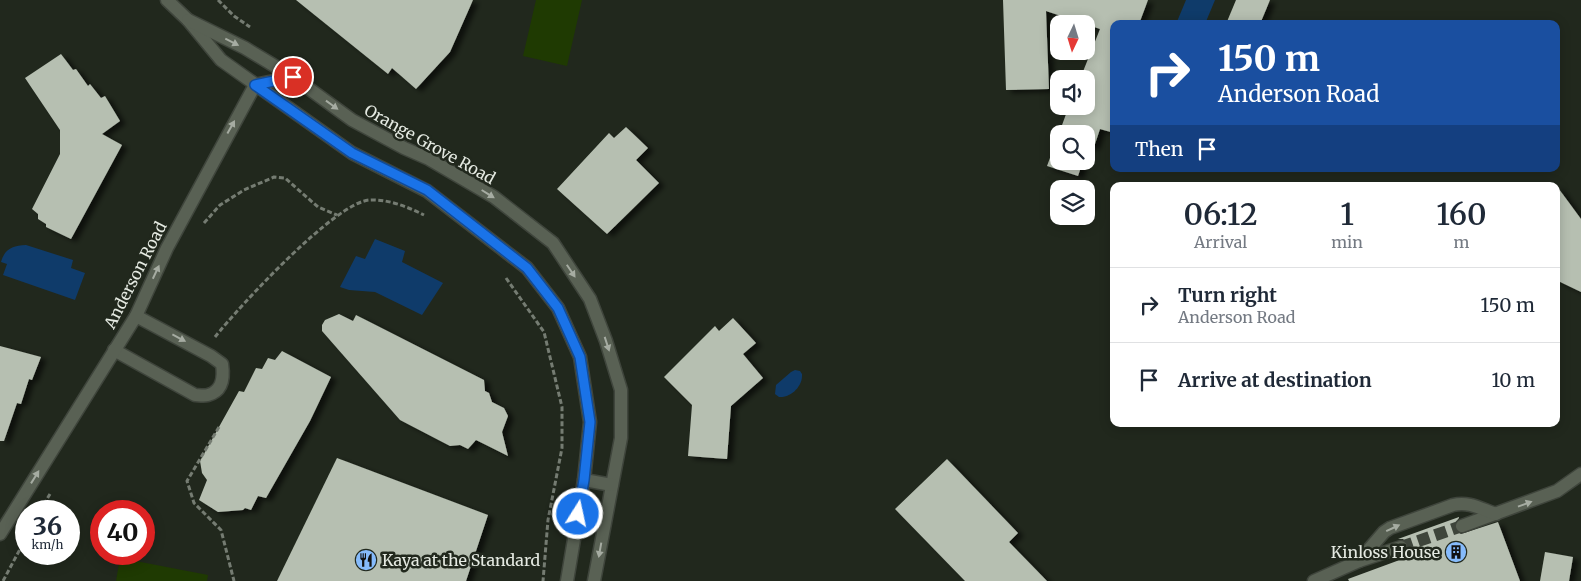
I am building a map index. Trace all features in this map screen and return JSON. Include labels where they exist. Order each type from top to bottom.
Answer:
[{"type":"street","name":"Orange Grove Road","points":[[167,0],[188,20],[221,60],[352,153],[427,190],[527,268],[558,308],[580,357],[590,422],[584,480],[567,581]]},
{"type":"street","name":"Orange Grove Road","points":[[188,20],[245,48],[293,77],[352,120],[429,159],[494,197],[553,243],[590,299],[606,341],[620,390],[622,438],[594,581]]},
{"type":"street","points":[[255,85],[293,77]]},
{"type":"street","name":"Anderson Road","points":[[0,534],[136,316],[167,248],[255,85]]},
{"type":"street","points":[[114,350],[195,395],[208,395],[220,387],[224,376],[222,364],[206,353],[136,316]]},
{"type":"street","points":[[1462,526],[1557,491],[1581,474]]},
{"type":"street","points":[[584,480],[612,485]]},
{"type":"street","points":[[1359,561],[1384,532],[1390,528],[1453,505],[1470,504],[1496,514]]},
{"type":"street","points":[[1314,581],[1359,561],[1401,547]]},
{"type":"path","points":[[206,353],[216,336],[252,294],[323,226],[349,208],[369,200],[402,205],[432,219]]},
{"type":"path","points":[[505,276],[544,332],[562,407],[562,448],[548,520],[543,581]]},
{"type":"path","points":[[219,427],[187,481],[194,503],[221,530],[234,581]]},
{"type":"path","points":[[3,581],[15,559]]},
{"type":"green space","points":[[536,0],[582,0],[567,66],[523,56]]},
{"type":"green space","points":[[119,565],[155,565],[208,575],[207,581],[116,581]]},
{"type":"water","points":[[1186,0],[1215,0],[1207,20],[1178,20]]},
{"type":"water","points":[[375,239],[405,251],[402,262],[443,283],[422,315],[375,292],[349,290],[340,287],[356,256],[365,259]]},
{"type":"water","points":[[26,245],[73,260],[71,268],[85,273],[75,300],[3,275],[7,264],[1,262],[7,251],[13,247]]},
{"type":"water","points":[[795,370],[800,371],[802,374],[801,383],[788,396],[779,397],[775,394],[776,385]]},
{"type":"building","points":[[296,0],[473,0],[450,52],[416,89],[392,68],[388,74]]},
{"type":"building","points":[[1003,0],[1148,0],[1140,20],[1110,20],[1110,132],[1100,129],[1095,144],[1095,125],[1062,125],[1066,115],[1095,115],[1095,70],[1084,70],[1088,60],[1095,60],[1095,42],[1100,29],[1095,27],[1095,15],[1058,15],[1046,11],[1049,89],[1006,90]]},
{"type":"building","points":[[1236,0],[1270,0],[1262,20],[1228,20]]},
{"type":"building","points":[[61,54],[73,70],[76,69],[88,86],[90,84],[101,98],[105,96],[120,121],[102,134],[122,145],[71,239],[46,227],[46,224],[38,219],[38,214],[32,209],[60,154],[60,130],[25,78]]},
{"type":"building","points":[[626,127],[648,148],[636,160],[659,183],[607,234],[557,189],[609,133],[614,138]]},
{"type":"building","points":[[1059,170],[1080,170],[1078,176]]},
{"type":"building","points":[[1560,190],[1581,219],[1581,292],[1560,282]]},
{"type":"building","points":[[339,314],[353,321],[356,315],[484,380],[485,391],[489,393],[492,402],[504,408],[508,416],[502,432],[508,456],[476,440],[468,449],[460,445],[450,446],[400,420],[322,331],[322,325],[325,320]]},
{"type":"building","points":[[733,318],[756,343],[743,354],[763,378],[731,406],[727,459],[688,456],[692,405],[664,377],[715,326],[719,331]]},
{"type":"building","points":[[0,346],[41,357],[32,380],[29,379],[21,404],[17,403],[4,441],[0,441]]},
{"type":"building","points":[[282,351],[331,377],[310,421],[266,498],[258,496],[251,510],[245,508],[243,510],[218,512],[199,500],[207,480],[202,473],[200,461],[239,391],[244,392],[256,368],[262,369],[268,358],[275,360]]},
{"type":"building","points":[[337,458],[488,515],[466,581],[277,581]]},
{"type":"building","points":[[947,459],[1018,533],[1009,542],[1047,581],[965,581],[895,509]]},
{"type":"building","name":"Kinloss House","points":[[1459,517],[1454,524],[1454,528],[1461,534],[1498,522],[1520,581],[1349,581],[1348,579],[1405,558],[1403,555],[1409,549],[1408,544],[1403,539],[1398,539]]},
{"type":"building","points":[[1545,552],[1573,557],[1569,581],[1540,581]]},
{"type":"tunnel","points":[[1401,547],[1462,526]]},
{"type":"place","name":"Kinloss House","points":[[1456,552]]},
{"type":"place","name":"Kaya at the Standard","points":[[366,560]]},
{"type":"route","points":[[293,77],[255,85],[352,153],[427,190],[527,268],[558,308],[580,357],[590,422],[584,480],[578,514]]}]
